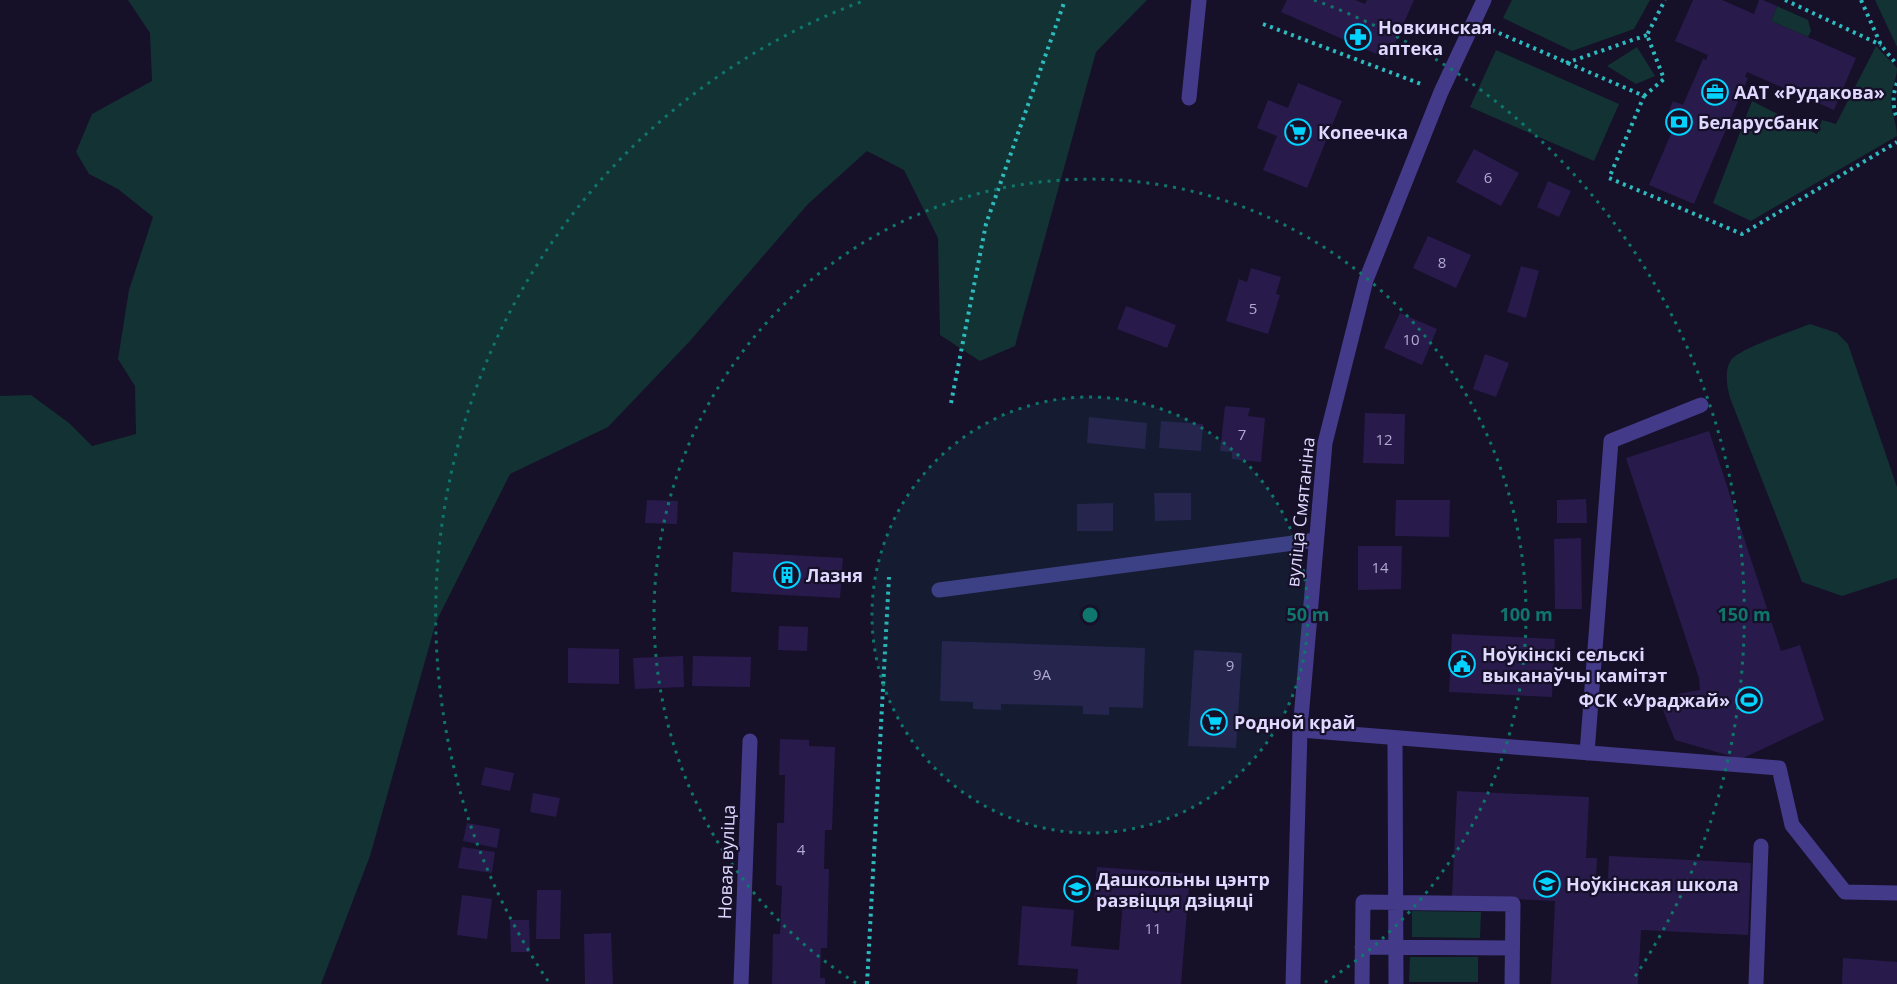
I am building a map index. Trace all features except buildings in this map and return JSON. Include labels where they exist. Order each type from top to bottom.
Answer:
[{"type":"street","points":[[1190,98],[1199,0]]},
{"type":"street","name":"вуліца Смятаніна","points":[[1293,984],[1300,730],[1325,443],[1366,280],[1441,92],[1473,19],[1484,0]]},
{"type":"street","points":[[1587,753],[1611,441],[1701,405]]},
{"type":"street","points":[[939,590],[1316,540]]},
{"type":"street","points":[[1300,730],[1779,768],[1792,825],[1845,892],[1897,893]]},
{"type":"street","points":[[1395,738],[1396,984]]},
{"type":"street","name":"Новая вуліца","points":[[741,984],[750,741]]},
{"type":"street","points":[[1756,984],[1761,846]]},
{"type":"street","points":[[1362,984],[1363,902],[1513,903],[1512,984]]},
{"type":"street","points":[[1362,946],[1512,948]]},
{"type":"path","points":[[951,403],[986,224],[1065,0]]},
{"type":"path","points":[[1566,63],[1647,35],[1665,0]]},
{"type":"path","points":[[1785,0],[1881,45]]},
{"type":"path","points":[[1862,0],[1881,45],[1897,65]]},
{"type":"path","points":[[1473,19],[1489,29],[1644,96]]},
{"type":"path","points":[[1263,24],[1441,92]]},
{"type":"path","points":[[1647,35],[1664,79],[1644,96],[1609,178],[1742,234],[1897,142]]},
{"type":"path","points":[[1897,83],[1893,106],[1897,119]]},
{"type":"path","points":[[867,984],[889,578]]},
{"type":"green space","points":[[128,0],[1147,0],[1096,52],[1015,346],[980,361],[940,335],[938,238],[904,170],[867,151],[808,204],[690,341],[608,427],[510,474],[436,622],[370,856],[321,984],[0,984],[0,396],[31,395],[69,423],[92,446],[136,434],[135,386],[118,359],[129,290],[153,217],[118,189],[89,174],[76,152],[92,114],[152,81],[150,33]]},
{"type":"green space","points":[[1512,0],[1650,0],[1634,29],[1572,51],[1503,18]]},
{"type":"green space","points":[[1875,0],[1897,0],[1897,47]]},
{"type":"green space","points":[[1777,6],[1808,20],[1811,31],[1808,37],[1771,21]]},
{"type":"green space","points":[[1876,46],[1897,68],[1891,102],[1897,136],[1751,221],[1713,203],[1752,101],[1817,134],[1822,120],[1836,124]]},
{"type":"green space","points":[[1637,47],[1655,76],[1636,84],[1607,66]]},
{"type":"green space","points":[[1496,50],[1619,104],[1594,161],[1470,107]]},
{"type":"green space","points":[[1810,324],[1837,333],[1848,344],[1897,487],[1897,578],[1842,596],[1802,582],[1730,398],[1727,384],[1729,364],[1737,355]]},
{"type":"green space","points":[[1412,911],[1481,912],[1480,938],[1412,937]]},
{"type":"green space","points":[[1410,957],[1478,957],[1478,982],[1409,982]]},
{"type":"place","name":"Новкинская аптека","points":[[1358,37]]},
{"type":"place","name":"ААТ «Рудакова»","points":[[1715,92]]},
{"type":"place","name":"Беларусбанк","points":[[1679,122]]},
{"type":"place","name":"Копеечка","points":[[1298,132]]},
{"type":"place","name":"Лазня","points":[[787,575]]},
{"type":"place","name":"Ноўкінскі сельскі выканаўчы камітэт","points":[[1462,664]]},
{"type":"place","name":"ФСК «Ураджай»","points":[[1749,700]]},
{"type":"place","name":"Родной край","points":[[1214,722]]},
{"type":"place","name":"Ноўкінская школа","points":[[1547,884]]},
{"type":"place","name":"Дашкольны цэнтр развіцця дзіцяці","points":[[1077,889]]}]
